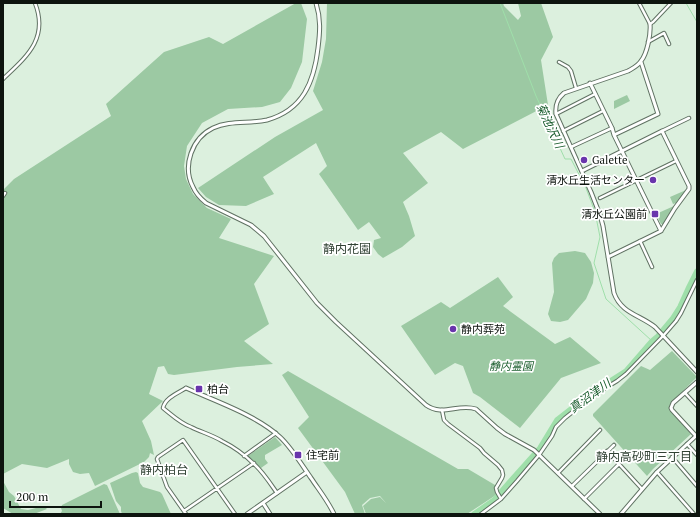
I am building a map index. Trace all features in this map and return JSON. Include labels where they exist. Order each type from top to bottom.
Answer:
[{"type":"street","points":[[3,79],[29,54],[37,38],[39,22],[35,3]]},
{"type":"street","points":[[316,3],[320,25],[316,64],[311,81],[304,93],[292,107],[274,117],[256,122],[226,124],[212,128],[201,136],[190,154],[188,162],[190,181],[196,193],[206,203],[251,225],[264,236],[317,303],[426,405],[432,409],[442,410],[472,407],[480,411],[505,434],[539,454],[600,514]]},
{"type":"street","points":[[639,3],[650,24],[648,43],[641,62],[628,70],[564,93],[559,98],[555,107],[556,114],[562,131],[582,171],[600,215],[614,293],[618,303],[627,311],[649,322],[697,372]]},
{"type":"street","points":[[650,24],[671,3]]},
{"type":"street","points":[[648,43],[664,33],[669,44]]},
{"type":"street","points":[[559,62],[568,67],[576,88]]},
{"type":"street","points":[[614,135],[658,114],[641,62]]},
{"type":"street","points":[[590,83],[661,231]]},
{"type":"street","points":[[556,114],[595,94]]},
{"type":"street","points":[[562,131],[604,111]]},
{"type":"street","points":[[582,171],[689,118]]},
{"type":"street","points":[[570,148],[612,128]]},
{"type":"street","points":[[608,257],[661,231],[689,187],[662,131]]},
{"type":"street","points":[[600,198],[676,160]]},
{"type":"street","points":[[640,241],[652,267]]},
{"type":"street","points":[[481,514],[500,498],[539,454],[552,436],[556,427],[565,418],[594,395],[626,374],[676,321],[697,280]]},
{"type":"street","points":[[621,514],[657,472],[697,435],[671,408],[673,403],[697,382]]},
{"type":"street","points":[[277,493],[254,463],[221,440],[190,427],[175,418],[163,408],[168,399],[186,388],[248,415],[276,434],[286,443],[328,502],[334,514]]},
{"type":"street","points":[[685,393],[697,406]]},
{"type":"street","points":[[442,410],[444,420],[480,448],[502,470],[503,475],[496,488],[500,498]]},
{"type":"street","points":[[558,473],[600,430]]},
{"type":"street","points":[[244,456],[276,434]]},
{"type":"street","points":[[235,514],[216,489],[183,440],[157,459],[167,487],[185,513],[216,489],[254,463]]},
{"type":"street","points":[[687,444],[697,455]]},
{"type":"street","points":[[572,486],[614,445]]},
{"type":"street","points":[[607,451],[642,489]]},
{"type":"street","points":[[672,457],[697,486]]},
{"type":"street","points":[[584,499],[619,464]]},
{"type":"street","points":[[247,514],[307,472]]},
{"type":"street","points":[[657,472],[694,514]]},
{"type":"street","points":[[263,503],[270,514]]},
{"type":"green space","points":[[296,3],[301,3],[307,19],[302,62],[291,88],[280,102],[262,107],[228,109],[202,123],[187,146],[184,166],[186,179],[193,194],[207,208],[231,219],[219,238],[274,256],[254,284],[269,324],[244,341],[273,364],[174,375],[168,374],[164,366],[158,367],[149,394],[163,401],[142,421],[151,441],[154,455],[150,453],[149,457],[144,462],[95,486],[89,473],[80,474],[73,472],[69,464],[69,459],[47,468],[22,464],[3,474],[3,190],[14,179],[111,116],[106,104],[164,52],[209,37],[223,44]]},
{"type":"green space","points":[[327,3],[503,3],[504,6],[518,20],[521,16],[518,3],[541,3],[553,37],[541,60],[548,105],[463,149],[441,132],[403,153],[428,183],[403,202],[415,236],[402,247],[383,258],[373,247],[374,240],[381,238],[369,222],[358,230],[319,174],[327,166],[316,143],[263,177],[274,194],[246,206],[219,205],[206,197],[198,188],[275,137],[323,110],[313,91],[322,62],[326,39]]},
{"type":"green space","points":[[627,95],[630,101],[614,109],[614,101]]},
{"type":"green space","points":[[686,190],[676,203],[673,204],[670,197]]},
{"type":"green space","points":[[674,206],[663,224],[661,224],[656,214]]},
{"type":"green space","points":[[575,251],[585,253],[591,262],[594,273],[593,283],[586,299],[568,320],[560,322],[551,321],[548,314],[554,292],[552,263],[554,258],[559,253]]},
{"type":"green space","name":"静内霊園","points":[[498,277],[513,297],[503,306],[555,344],[570,337],[601,363],[561,378],[520,428],[473,393],[463,366],[455,363],[435,375],[401,326],[441,302],[450,308]]},
{"type":"green space","points":[[672,351],[697,377],[670,404],[669,409],[691,434],[647,476],[593,416],[593,414],[641,366],[650,370]]},
{"type":"green space","points":[[288,371],[458,469],[468,469],[495,485],[496,495],[467,514],[366,514],[363,506],[371,499],[380,497],[386,503],[380,496],[370,498],[362,505],[365,514],[355,514],[345,492],[298,428],[309,417],[282,375]]},
{"type":"green space","points":[[275,437],[282,445],[265,455],[265,459],[268,463],[261,468],[248,456]]},
{"type":"green space","points":[[136,472],[138,473],[140,483],[143,487],[162,494],[171,514],[122,514],[121,507],[116,501],[110,483]]},
{"type":"green space","points":[[3,481],[21,509],[28,510],[44,506],[47,509],[34,514],[13,514],[3,508]]},
{"type":"green space","points":[[104,484],[107,485],[120,514],[60,514],[62,511],[62,505]]},
{"type":"waterway","name":"菊池沢川","points":[[500,3],[536,96],[565,159],[571,159],[586,188],[595,212],[600,237],[594,263],[606,299],[652,341]]},
{"type":"waterway","points":[[686,3],[697,22]]},
{"type":"waterway","name":"真沼津川","points":[[474,514],[494,500],[540,448],[557,420],[593,392],[626,371],[673,318],[680,307],[697,271]]},
{"type":"place","name":"Galette","points":[[584,160]]},
{"type":"place","name":"清水丘生活センター","points":[[653,180]]},
{"type":"place","name":"清水丘公園前","points":[[655,214]]},
{"type":"place","name":"静内葬苑","points":[[453,329]]},
{"type":"place","name":"柏台","points":[[199,389]]},
{"type":"place","name":"住宅前","points":[[298,455]]},
{"type":"district","name":"静内花園","points":[[347,249]]},
{"type":"district","name":"静内高砂町三丁目","points":[[644,457]]},
{"type":"district","name":"静内柏台","points":[[164,470]]}]
